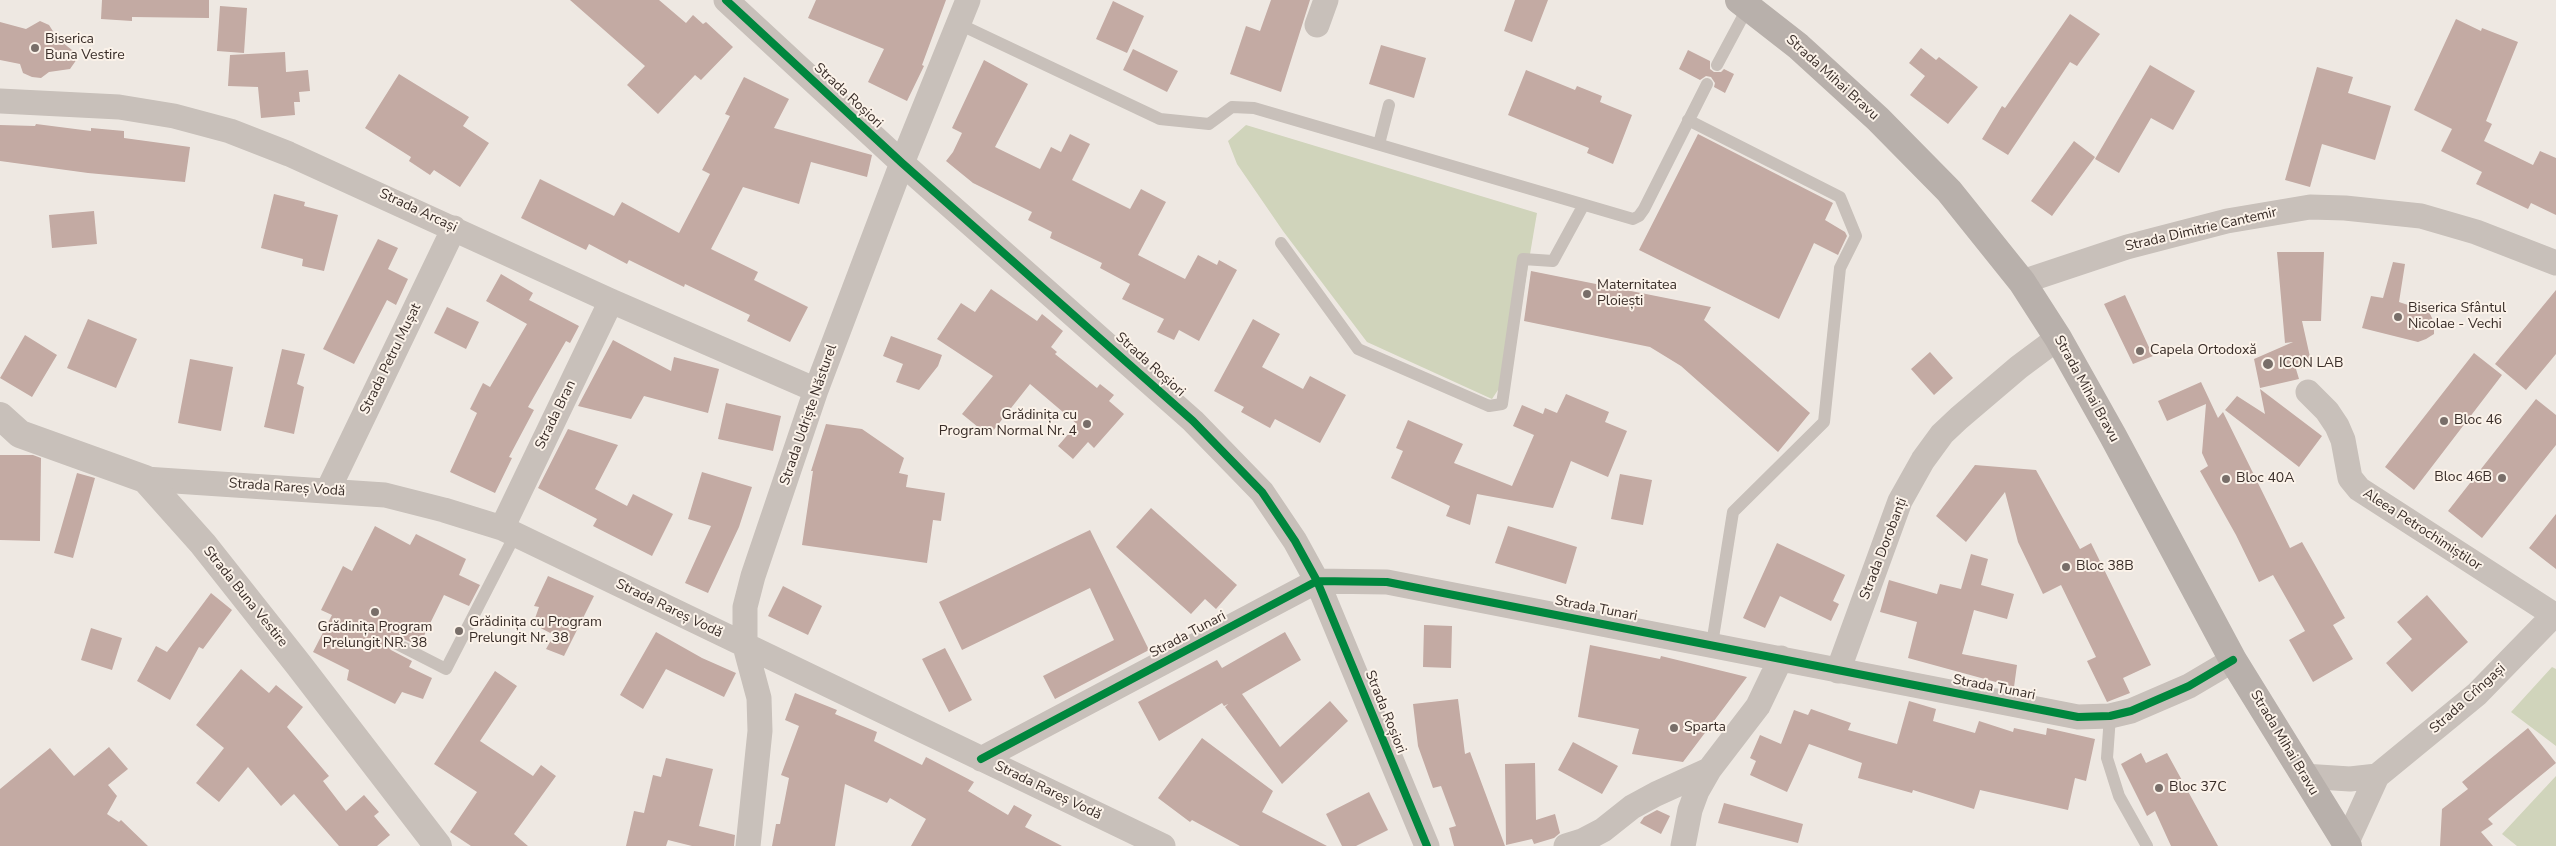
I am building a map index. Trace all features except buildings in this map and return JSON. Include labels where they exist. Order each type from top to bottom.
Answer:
[{"type":"main road","name":"Strada Mihai Bravu","points":[[1744,3],[1798,46],[1885,126],[1949,191],[2022,282],[2058,338],[2233,660],[2347,845]]},
{"type":"street","name":"Strada Roșiori","points":[[726,0],[902,163],[1193,421],[1262,492],[1295,541],[1317,580],[1427,846]]},
{"type":"street","name":"Strada Udriște Năsturel","points":[[748,846],[760,731],[759,698],[745,646],[746,607],[753,576],[816,390],[902,163],[968,0]]},
{"type":"street","points":[[1317,26],[1326,0]]},
{"type":"street","name":"Strada Arcași","points":[[0,101],[119,108],[174,116],[230,131],[289,154],[611,301],[816,390]]},
{"type":"street","name":"Strada Dimitrie Cantemir","points":[[2022,282],[2136,245],[2227,222],[2310,207],[2355,209],[2420,216],[2476,232],[2556,263]]},
{"type":"street","name":"Strada Petru Mușat","points":[[328,490],[454,228]]},
{"type":"street","name":"Strada Bran","points":[[509,532],[611,301]]},
{"type":"street","name":"Strada Dorobanți","points":[[1838,671],[1900,501],[1924,460],[1942,434],[1959,418],[2019,367],[2058,338]]},
{"type":"street","name":"Aleea Petrochimiștilor","points":[[2308,392],[2327,411],[2337,426],[2343,440],[2350,478],[2359,489],[2555,616]]},
{"type":"street","name":"Strada Buna Vestire","points":[[0,416],[10,434],[145,479],[203,544],[438,846]]},
{"type":"street","name":"Strada Rareș Vodă","points":[[145,479],[385,495],[444,510],[509,532],[981,759],[1136,840],[1163,846]]},
{"type":"street","name":"Strada Tunari","points":[[981,759],[1317,580],[1387,582],[2078,717],[2110,716],[2132,711],[2189,686],[2233,660]]},
{"type":"street","name":"Strada Crîngași","points":[[2347,845],[2377,776],[2477,694],[2555,616]]},
{"type":"street","points":[[1683,846],[1690,810],[1697,791],[1709,770],[1758,706],[1781,658]]},
{"type":"street","points":[[1566,846],[1582,841],[1603,830],[1632,807],[1656,794],[1709,770]]},
{"type":"street","points":[[2303,776],[2350,779],[2377,776]]},
{"type":"lane","points":[[1717,65],[1744,3]]},
{"type":"lane","points":[[959,24],[1160,119],[1209,124],[1232,107],[1254,108],[1633,220],[1639,216],[1708,84]]},
{"type":"lane","points":[[1379,144],[1389,105]]},
{"type":"lane","points":[[1688,120],[1840,197],[1856,236],[1840,268],[1824,422],[1733,512],[1712,644]]},
{"type":"lane","points":[[1281,243],[1358,349],[1489,406],[1502,404],[1523,259],[1552,261],[1583,206]]},
{"type":"lane","points":[[395,643],[446,669],[509,532]]},
{"type":"lane","points":[[2110,716],[2107,758],[2119,796],[2147,846]]},
{"type":"green space","points":[[1246,125],[1537,213],[1510,372],[1492,399],[1367,342],[1283,231],[1237,164],[1228,141]]},
{"type":"green space","points":[[2552,667],[2556,669],[2556,746],[2511,712]]},
{"type":"green space","points":[[2556,776],[2556,846],[2517,846],[2502,834]]},
{"type":"cycle path","points":[[726,0],[902,163],[1193,421],[1262,492],[1295,541],[1317,581],[1427,846]]},
{"type":"cycle path","points":[[981,759],[1317,581],[1387,582],[2078,717],[2110,716],[2131,711],[2189,686],[2233,660]]},
{"type":"place","name":"Biserica Buna Vestire","points":[[35,48]]},
{"type":"place","name":"Maternitatea Ploiești","points":[[1587,294]]},
{"type":"place","name":"Biserica Sfântul Nicolae - Vechi","points":[[2398,317]]},
{"type":"place","name":"Capela Ortodoxă","points":[[2140,351]]},
{"type":"place","name":"ICON LAB","points":[[2268,364]]},
{"type":"place","name":"Bloc 46","points":[[2444,421]]},
{"type":"place","name":"Grădinița cu Program Normal Nr. 4","points":[[1087,424]]},
{"type":"place","name":"Bloc 46B","points":[[2502,478]]},
{"type":"place","name":"Bloc 40A","points":[[2226,479]]},
{"type":"place","name":"Bloc 38B","points":[[2066,567]]},
{"type":"place","name":"Grădinița Program Prelungit NR. 38","points":[[375,612]]},
{"type":"place","name":"Grădinița cu Program Prelungit Nr. 38","points":[[459,631]]},
{"type":"place","name":"Sparta","points":[[1674,728]]},
{"type":"place","name":"Bloc 37C","points":[[2159,788]]}]
